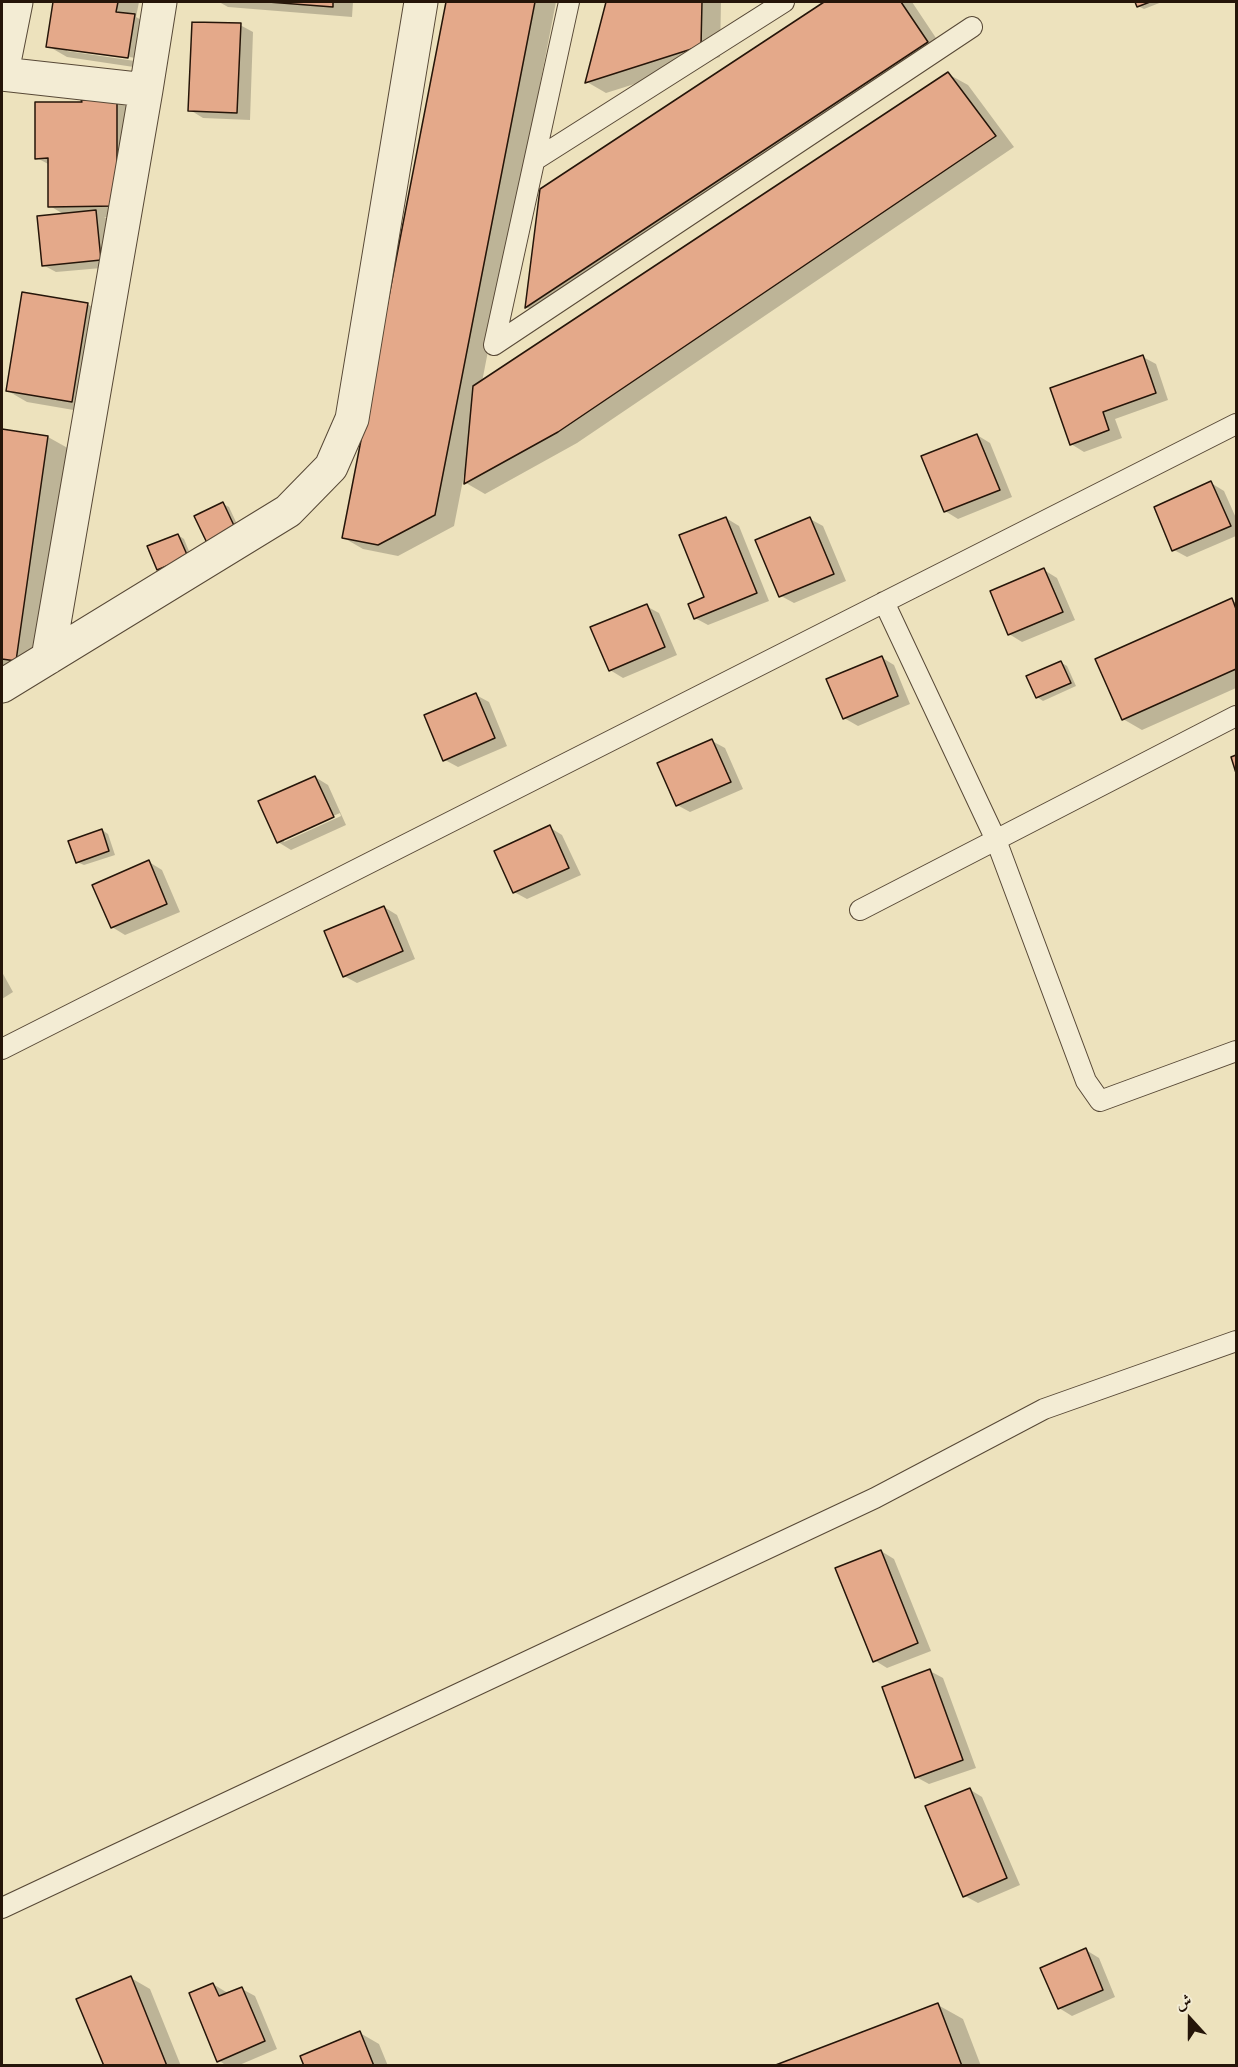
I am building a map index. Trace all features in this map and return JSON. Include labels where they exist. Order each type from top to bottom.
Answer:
[{"type":"street","points":[[16,2],[2,73],[146,90]]},
{"type":"street","points":[[48,658],[160,2]]},
{"type":"street","points":[[2,686],[288,511],[331,467],[352,419],[421,2]]},
{"type":"lane","points":[[569,2],[494,345],[972,27]]},
{"type":"lane","points":[[535,160],[784,2]]},
{"type":"lane","points":[[2,1049],[1236,424]]},
{"type":"lane","points":[[884,602],[996,840],[1086,1081],[1100,1101],[1236,1051]]},
{"type":"lane","points":[[860,910],[1236,716]]},
{"type":"lane","points":[[2,1908],[874,1498],[1044,1408],[1236,1341]]},
{"type":"building","points":[[53,2],[118,2],[116,12],[135,14],[128,58],[46,47]]},
{"type":"building","points":[[268,2],[333,2],[333,7]]},
{"type":"building","points":[[446,2],[535,2],[435,515],[378,545],[342,538]]},
{"type":"building","points":[[606,2],[702,2],[701,46],[585,83]]},
{"type":"building","points":[[824,2],[901,2],[928,42],[525,308],[540,189]]},
{"type":"building","points":[[1135,2],[1150,2],[1137,7]]},
{"type":"building","points":[[192,22],[241,23],[237,113],[188,111]]},
{"type":"building","points":[[948,72],[996,136],[558,432],[464,484],[473,386]]},
{"type":"building","points":[[81,100],[117,100],[117,206],[48,207],[48,158],[35,159],[35,102],[82,102]]},
{"type":"building","points":[[96,210],[101,260],[42,266],[37,216]]},
{"type":"building","points":[[22,292],[88,303],[72,402],[6,391]]},
{"type":"building","points":[[1143,355],[1156,393],[1103,412],[1109,430],[1070,445],[1050,388]]},
{"type":"building","points":[[2,429],[48,436],[16,661],[2,659]]},
{"type":"building","points":[[977,434],[1000,490],[944,512],[921,456]]},
{"type":"building","points":[[1211,481],[1231,526],[1172,551],[1154,507]]},
{"type":"building","points":[[223,502],[237,532],[208,545],[194,516]]},
{"type":"building","points":[[726,517],[757,593],[694,619],[688,604],[704,597],[679,535]]},
{"type":"building","points":[[810,517],[834,574],[779,597],[755,540]]},
{"type":"building","points":[[178,534],[188,557],[157,570],[147,546]]},
{"type":"building","points":[[1044,568],[1063,612],[1008,635],[990,591]]},
{"type":"building","points":[[1232,598],[1236,609],[1236,669],[1122,720],[1095,659]]},
{"type":"building","points":[[647,604],[665,647],[609,671],[590,627]]},
{"type":"building","points":[[882,656],[898,696],[843,719],[826,679]]},
{"type":"building","points":[[1061,661],[1071,683],[1036,698],[1026,676]]},
{"type":"building","points":[[476,693],[495,738],[443,761],[424,715]]},
{"type":"building","points":[[712,739],[731,782],[676,806],[657,763]]},
{"type":"building","points":[[1236,755],[1236,773],[1231,757]]},
{"type":"building","points":[[315,776],[334,817],[277,843],[258,801]]},
{"type":"building","points":[[550,825],[569,868],[513,893],[494,851]]},
{"type":"building","points":[[102,829],[109,851],[76,863],[68,841]]},
{"type":"building","points":[[149,860],[167,904],[111,928],[92,885]]},
{"type":"building","points":[[384,906],[403,951],[343,977],[324,931]]},
{"type":"building","points":[[881,1550],[918,1643],[873,1662],[835,1568]]},
{"type":"building","points":[[930,1669],[963,1760],[915,1778],[882,1687]]},
{"type":"building","points":[[970,1788],[1007,1878],[963,1897],[925,1806]]},
{"type":"building","points":[[1086,1948],[1103,1990],[1058,2009],[1040,1968]]},
{"type":"building","points":[[131,1976],[167,2066],[104,2066],[76,1999]]},
{"type":"building","points":[[213,1983],[219,1996],[242,1987],[265,2041],[217,2062],[189,1993]]},
{"type":"building","points":[[938,2003],[962,2066],[773,2066]]},
{"type":"building","points":[[360,2031],[374,2066],[304,2066],[300,2056]]}]
